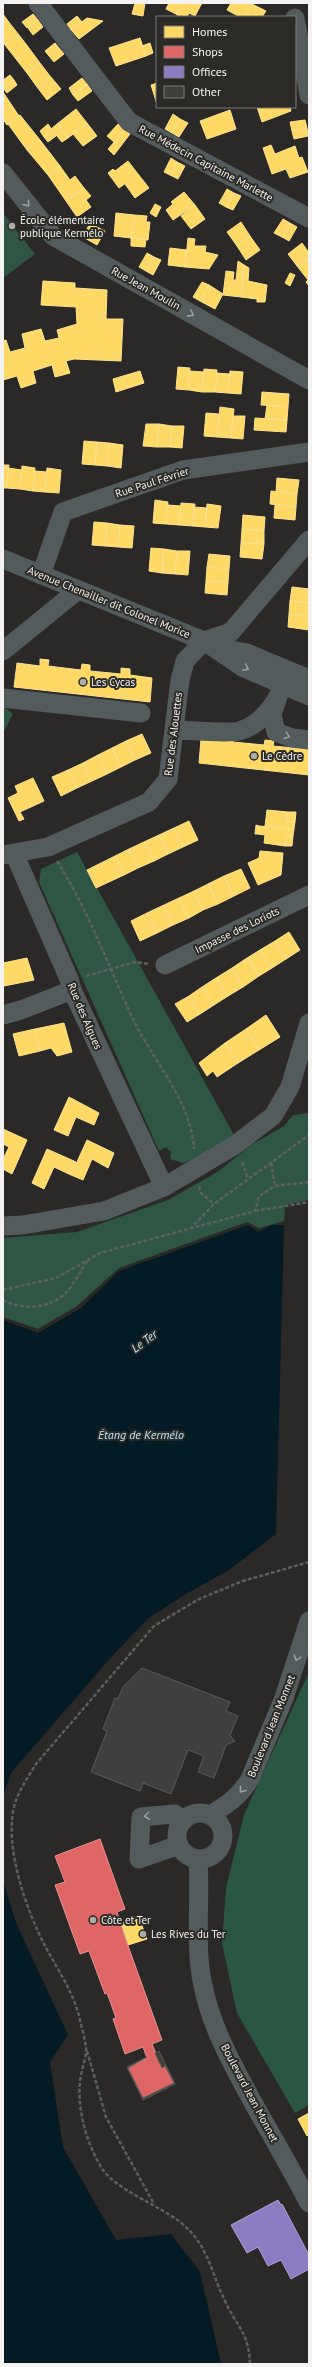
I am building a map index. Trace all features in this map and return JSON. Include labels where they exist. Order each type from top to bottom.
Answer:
[{"type":"street","name":"Rue Médecin Capitaine Marlette","points":[[38,3],[129,122],[309,218]]},
{"type":"street","points":[[292,3],[295,16]]},
{"type":"street","points":[[296,24],[309,95]]},
{"type":"street","name":"Rue Jean Moulin","points":[[3,173],[52,236],[309,380]]},
{"type":"street","name":"Rue Paul Février","points":[[41,575],[63,512],[183,470],[309,452]]},
{"type":"street","points":[[209,644],[231,632],[309,540]]},
{"type":"street","name":"Avenue Chenailler dit Colonel Morice","points":[[3,559],[209,644],[247,653],[309,679]]},
{"type":"street","points":[[3,656],[78,590]]},
{"type":"street","name":"Avenue Chenailler dit Colonel Morice","points":[[209,644],[242,667],[281,690],[309,696]]},
{"type":"street","name":"Rue des Alouettes","points":[[8,854],[48,847],[149,802],[168,779],[180,680],[185,661],[209,644]]},
{"type":"street","points":[[174,730],[239,731],[262,718],[281,690]]},
{"type":"street","points":[[281,690],[272,714],[276,732],[292,738],[309,740]]},
{"type":"street","points":[[3,698],[141,713]]},
{"type":"street","name":"Rue des Algues","points":[[8,854],[71,985],[164,1187]]},
{"type":"street","name":"Impasse des Loriots","points":[[166,965],[309,895]]},
{"type":"street","points":[[3,1015],[21,1010],[71,985]]},
{"type":"street","points":[[3,1226],[23,1225],[104,1211],[164,1187],[235,1145],[273,1116],[290,1087],[309,1023]]},
{"type":"street","name":"Boulevard Jean Monnet","points":[[210,1816],[234,1800],[244,1790],[250,1779],[284,1698],[309,1621]]},
{"type":"street","points":[[179,1845],[139,1859],[141,1817],[174,1814],[184,1820]]},
{"type":"street","points":[[196,1814],[210,1816],[221,1825],[223,1839],[217,1852],[205,1859],[198,1859],[186,1854],[179,1845],[178,1832],[184,1820],[196,1814]]},
{"type":"street","name":"Boulevard Jean Monnet","points":[[198,1859],[200,1882],[199,1941],[202,1985],[211,2017],[227,2055],[309,2204]]},
{"type":"path","points":[[48,847],[73,886],[113,970],[133,1019],[177,1096],[192,1129],[196,1168],[201,1193],[214,1204]]},
{"type":"path","points":[[71,985],[135,962],[166,965]]},
{"type":"path","points":[[189,1230],[214,1204],[309,1134]]},
{"type":"path","points":[[270,1163],[275,1186]]},
{"type":"path","points":[[255,1211],[259,1196],[275,1186],[309,1182]]},
{"type":"path","points":[[3,1290],[56,1278],[90,1258],[135,1242],[189,1230],[255,1211],[309,1202]]},
{"type":"path","points":[[3,1300],[25,1307],[45,1306],[60,1297],[70,1288],[90,1258]]},
{"type":"path","points":[[156,2206],[149,2199],[106,2117],[86,2048],[79,2017],[70,1992],[36,1927],[18,1871],[13,1845],[12,1821],[22,1786],[36,1764],[154,1626],[200,1599],[243,1581],[309,1562]]},
{"type":"path","points":[[86,2048],[80,2082],[82,2114],[86,2134],[95,2156],[105,2172],[126,2188],[180,2222],[200,2243],[210,2260],[226,2303],[243,2329],[250,2349],[250,2364]]},
{"type":"green space","name":"École élémentaire publique Kermélo","points":[[3,213],[35,254],[3,278]]},
{"type":"green space","points":[[3,706],[13,714],[3,733]]},
{"type":"green space","points":[[77,852],[234,1135],[202,1156],[183,1163],[170,1159],[171,1152],[166,1147],[159,1151],[39,882],[41,869]]},
{"type":"green space","points":[[309,1113],[309,1200],[285,1205],[284,1221],[259,1228],[247,1222],[119,1268],[77,1306],[38,1329],[3,1317],[3,1238],[77,1232],[168,1200],[219,1171],[251,1145],[284,1126],[293,1115]]},
{"type":"green space","points":[[309,1672],[309,2105],[295,2113],[237,2013],[222,1943],[226,1888],[244,1815]]},
{"type":"water","name":"Étang de Kermélo","points":[[248,1225],[258,1232],[272,1225],[284,1225],[276,1534],[229,1570],[186,1594],[149,1618],[112,1656],[11,1773],[3,1796],[3,1320],[38,1333],[81,1308],[119,1271]]},
{"type":"water","points":[[3,1881],[16,1923],[68,2035],[50,2062],[63,2147],[116,2240],[171,2234],[200,2272],[221,2364],[3,2364]]},
{"type":"building: Homes","points":[[135,3],[145,3],[143,16],[132,14]]},
{"type":"building: Homes","points":[[169,3],[183,3],[176,14],[166,9]]},
{"type":"building: Homes","points":[[183,3],[202,3],[195,16],[189,13],[188,16],[179,16],[176,14]]},
{"type":"building: Homes","points":[[231,3],[252,4],[246,16],[238,16],[227,10]]},
{"type":"building: Homes","points":[[252,4],[266,11],[263,16],[246,16]]},
{"type":"building: Homes","points":[[3,14],[8,21],[3,24]]},
{"type":"building: Homes","points":[[33,14],[38,20],[27,28],[22,22]]},
{"type":"building: Homes","points":[[77,16],[82,22],[71,30],[67,24]]},
{"type":"building: Homes","points":[[87,18],[103,21],[79,39],[71,30]]},
{"type":"building: Homes","points":[[38,20],[43,27],[33,35],[28,28]]},
{"type":"building: Homes","points":[[8,21],[19,35],[5,45],[3,42],[3,24]]},
{"type":"building: Homes","points":[[19,35],[29,48],[16,59],[5,45]]},
{"type":"building: Homes","points":[[140,38],[146,56],[116,66],[109,48]]},
{"type":"building: Homes","points":[[55,43],[59,48],[49,56],[45,51]]},
{"type":"building: Homes","points":[[150,43],[153,53],[146,56],[142,46]]},
{"type":"building: Homes","points":[[29,48],[40,63],[27,73],[16,59]]},
{"type":"building: Homes","points":[[59,48],[64,54],[54,62],[49,56]]},
{"type":"building: Homes","points":[[40,63],[50,76],[37,87],[27,73]]},
{"type":"building: Homes","points":[[10,75],[14,80],[3,88],[3,80]]},
{"type":"building: Homes","points":[[50,76],[61,89],[47,100],[37,87]]},
{"type":"building: Homes","points":[[82,78],[87,84],[73,95],[69,88]]},
{"type":"building: Homes","points":[[14,80],[17,85],[7,93],[3,88]]},
{"type":"building: Homes","points":[[156,83],[156,101],[151,85]]},
{"type":"building: Homes","points":[[87,84],[92,91],[78,101],[73,95]]},
{"type":"building: Homes","points":[[3,92],[19,116],[7,125],[3,119]]},
{"type":"building: Homes","points":[[257,108],[290,108],[291,111],[262,122]]},
{"type":"building: Homes","points":[[76,109],[87,123],[68,138],[57,124]]},
{"type":"building: Homes","points":[[230,110],[236,129],[207,139],[200,121]]},
{"type":"building: Homes","points":[[173,114],[180,119],[172,133],[165,129]]},
{"type":"building: Homes","points":[[20,115],[40,140],[27,150],[8,124]]},
{"type":"building: Homes","points":[[180,119],[188,123],[179,137],[172,133]]},
{"type":"building: Homes","points":[[305,120],[307,128],[292,131],[290,122]]},
{"type":"building: Homes","points":[[87,123],[97,136],[83,146],[73,134]]},
{"type":"building: Homes","points":[[48,124],[52,130],[44,137],[40,131]]},
{"type":"building: Homes","points":[[57,124],[68,138],[62,142],[51,129]]},
{"type":"building: Homes","points":[[118,124],[125,130],[114,142],[107,136]]},
{"type":"building: Homes","points":[[307,128],[308,136],[294,139],[292,131]]},
{"type":"building: Homes","points":[[52,130],[56,136],[48,142],[44,137]]},
{"type":"building: Homes","points":[[125,130],[130,134],[114,155],[108,149]]},
{"type":"building: Homes","points":[[40,140],[60,166],[48,175],[27,150]]},
{"type":"building: Homes","points":[[271,145],[275,154],[295,146],[299,158],[302,157],[308,172],[290,178],[286,169],[272,174],[263,148]]},
{"type":"building: Homes","points":[[171,158],[177,162],[170,175],[164,172]]},
{"type":"building: Homes","points":[[128,161],[138,174],[119,188],[108,173],[113,169],[115,171]]},
{"type":"building: Homes","points":[[177,162],[185,166],[178,179],[170,175]]},
{"type":"building: Homes","points":[[60,166],[70,180],[75,176],[84,188],[66,201],[48,175]]},
{"type":"building: Homes","points":[[138,174],[149,188],[135,198],[125,184]]},
{"type":"building: Homes","points":[[84,188],[91,196],[86,200],[91,207],[77,217],[66,201]]},
{"type":"building: Homes","points":[[227,189],[234,193],[226,207],[219,203]]},
{"type":"building: Homes","points":[[184,192],[195,205],[173,220],[166,210],[173,204],[171,202]]},
{"type":"building: Homes","points":[[234,193],[241,196],[233,210],[226,207]]},
{"type":"building: Homes","points":[[155,204],[161,207],[156,217],[150,213]]},
{"type":"building: Homes","points":[[195,205],[205,219],[191,229],[181,216]]},
{"type":"building: Homes","points":[[116,213],[134,215],[131,238],[114,236]]},
{"type":"building: Homes","points":[[134,215],[147,216],[146,222],[150,222],[148,240],[131,238]]},
{"type":"building: Homes","points":[[283,219],[290,223],[282,237],[274,233]]},
{"type":"building: Homes","points":[[241,222],[250,236],[237,246],[227,232]]},
{"type":"building: Homes","points":[[90,223],[97,227],[90,241],[83,237]]},
{"type":"building: Homes","points":[[290,223],[297,227],[289,241],[282,237]]},
{"type":"building: Homes","points":[[97,227],[105,231],[97,245],[90,241]]},
{"type":"building: Homes","points":[[250,236],[260,250],[246,260],[237,246]]},
{"type":"building: Homes","points":[[131,238],[146,239],[145,247],[131,246]]},
{"type":"building: Homes","points":[[188,238],[195,239],[194,246],[206,246],[205,252],[218,255],[209,269],[185,267]]},
{"type":"building: Homes","points":[[302,243],[309,253],[309,258],[297,266],[288,254]]},
{"type":"building: Homes","points":[[170,248],[187,250],[185,267],[168,265]]},
{"type":"building: Homes","points":[[147,253],[154,257],[146,271],[139,267]]},
{"type":"building: Homes","points":[[154,257],[161,260],[153,275],[146,271]]},
{"type":"building: Homes","points":[[309,258],[309,286],[306,282],[308,280],[297,266]]},
{"type":"building: Homes","points":[[238,261],[244,265],[241,297],[223,295],[226,271],[234,272],[233,280],[236,280]]},
{"type":"building: Homes","points":[[244,265],[249,268],[248,281],[267,285],[265,302],[257,302],[257,299],[241,297]]},
{"type":"building: Homes","points":[[290,273],[295,275],[290,286],[285,283]]},
{"type":"building: Homes","points":[[43,281],[75,283],[75,288],[107,290],[106,319],[123,319],[121,361],[74,359],[66,361],[70,373],[55,377],[52,365],[33,371],[36,383],[21,388],[17,376],[3,380],[3,341],[6,340],[10,352],[25,348],[22,334],[41,329],[45,341],[59,338],[57,330],[77,324],[76,307],[41,305]]},
{"type":"building: Homes","points":[[202,282],[209,285],[200,301],[193,297]]},
{"type":"building: Homes","points":[[209,285],[223,294],[215,309],[200,301]]},
{"type":"building: Homes","points":[[178,367],[190,368],[189,390],[176,389]]},
{"type":"building: Homes","points":[[204,369],[217,370],[215,392],[202,392]]},
{"type":"building: Homes","points":[[140,371],[144,383],[116,392],[113,379]]},
{"type":"building: Homes","points":[[190,371],[204,372],[202,392],[189,390]]},
{"type":"building: Homes","points":[[230,371],[243,372],[241,394],[228,393]]},
{"type":"building: Homes","points":[[217,373],[230,374],[228,393],[215,392]]},
{"type":"building: Homes","points":[[262,392],[289,394],[288,407],[261,405]]},
{"type":"building: Homes","points":[[267,405],[288,407],[287,420],[265,419]]},
{"type":"building: Homes","points":[[220,407],[234,409],[231,438],[217,437]]},
{"type":"building: Homes","points":[[206,413],[219,414],[217,437],[204,436]]},
{"type":"building: Homes","points":[[233,416],[245,416],[243,439],[231,438]]},
{"type":"building: Homes","points":[[255,418],[287,420],[286,432],[254,430]]},
{"type":"building: Homes","points":[[146,424],[159,424],[157,447],[143,446]]},
{"type":"building: Homes","points":[[159,424],[172,426],[170,447],[157,447]]},
{"type":"building: Homes","points":[[172,426],[184,426],[182,448],[170,447]]},
{"type":"building: Homes","points":[[84,441],[97,442],[95,465],[82,464]]},
{"type":"building: Homes","points":[[97,442],[109,443],[107,466],[95,465]]},
{"type":"building: Homes","points":[[109,443],[123,445],[121,468],[107,466]]},
{"type":"building: Homes","points":[[3,465],[9,465],[7,488],[3,488]]},
{"type":"building: Homes","points":[[22,466],[35,468],[33,491],[20,489]]},
{"type":"building: Homes","points":[[8,468],[22,470],[20,489],[7,488]]},
{"type":"building: Homes","points":[[47,468],[61,470],[59,493],[45,492]]},
{"type":"building: Homes","points":[[35,471],[47,472],[45,492],[33,491]]},
{"type":"building: Homes","points":[[277,478],[299,480],[297,494],[276,492]]},
{"type":"building: Homes","points":[[271,491],[297,494],[296,507],[270,504]]},
{"type":"building: Homes","points":[[155,500],[168,502],[166,524],[153,523]]},
{"type":"building: Homes","points":[[181,503],[195,504],[193,526],[179,525]]},
{"type":"building: Homes","points":[[207,504],[221,506],[218,528],[205,527]]},
{"type":"building: Homes","points":[[168,505],[181,506],[179,525],[166,524]]},
{"type":"building: Homes","points":[[275,505],[296,507],[295,520],[274,518]]},
{"type":"building: Homes","points":[[194,507],[207,508],[205,527],[193,526]]},
{"type":"building: Homes","points":[[243,515],[265,517],[264,531],[242,529]]},
{"type":"building: Homes","points":[[94,522],[107,523],[105,546],[92,545]]},
{"type":"building: Homes","points":[[107,523],[120,525],[118,547],[105,546]]},
{"type":"building: Homes","points":[[120,525],[134,526],[132,548],[118,547]]},
{"type":"building: Homes","points":[[242,529],[264,531],[264,544],[241,543]]},
{"type":"building: Homes","points":[[241,543],[264,544],[262,559],[240,557]]},
{"type":"building: Homes","points":[[151,548],[164,549],[162,573],[149,571]]},
{"type":"building: Homes","points":[[164,549],[177,551],[175,574],[162,573]]},
{"type":"building: Homes","points":[[177,551],[190,551],[188,575],[175,574]]},
{"type":"building: Homes","points":[[209,554],[230,556],[229,569],[207,567]]},
{"type":"building: Homes","points":[[207,567],[229,569],[228,582],[206,581]]},
{"type":"building: Homes","points":[[206,581],[228,582],[227,595],[205,593]]},
{"type":"building: Homes","points":[[292,587],[309,589],[309,603],[290,601]]},
{"type":"building: Homes","points":[[290,601],[309,603],[309,616],[289,614]]},
{"type":"building: Homes","points":[[289,614],[309,616],[309,630],[288,627]]},
{"type":"building: Homes","name":"Les Cycas","points":[[40,659],[49,660],[48,666],[81,670],[82,664],[90,665],[90,671],[121,674],[121,668],[130,669],[130,675],[152,678],[150,702],[14,687],[17,663],[40,666]]},
{"type":"building: Homes","points":[[142,734],[151,753],[135,760],[126,741]]},
{"type":"building: Homes","name":"Le Cèdre","points":[[234,736],[233,742],[264,745],[265,740],[274,741],[273,746],[304,749],[305,743],[309,744],[309,775],[199,763],[201,739]]},
{"type":"building: Homes","points":[[126,741],[135,760],[121,767],[112,748]]},
{"type":"building: Homes","points":[[112,748],[121,767],[107,774],[98,755]]},
{"type":"building: Homes","points":[[98,755],[107,774],[92,781],[83,763]]},
{"type":"building: Homes","points":[[83,763],[92,781],[77,788],[68,770]]},
{"type":"building: Homes","points":[[68,770],[77,788],[61,796],[52,777]]},
{"type":"building: Homes","points":[[33,778],[44,801],[20,812],[24,819],[19,821],[8,798],[18,793],[15,786]]},
{"type":"building: Homes","points":[[267,810],[288,812],[287,821],[295,822],[294,829],[265,826]]},
{"type":"building: Homes","points":[[288,812],[296,812],[295,822],[287,821]]},
{"type":"building: Homes","points":[[189,821],[198,840],[183,847],[174,828]]},
{"type":"building: Homes","points":[[256,825],[259,826],[258,834],[255,834]]},
{"type":"building: Homes","points":[[259,826],[294,829],[293,836],[286,836],[285,846],[264,843],[265,835],[258,834]]},
{"type":"building: Homes","points":[[174,828],[183,847],[168,854],[159,835]]},
{"type":"building: Homes","points":[[159,835],[168,854],[154,861],[144,842]]},
{"type":"building: Homes","points":[[286,836],[293,836],[292,846],[285,846]]},
{"type":"building: Homes","points":[[144,842],[154,861],[138,868],[129,849]]},
{"type":"building: Homes","points":[[129,849],[138,868],[124,875],[115,856]]},
{"type":"building: Homes","points":[[260,851],[283,853],[281,875],[258,885],[248,863],[259,858]]},
{"type":"building: Homes","points":[[115,856],[124,875],[96,888],[87,870]]},
{"type":"building: Homes","points":[[241,869],[250,888],[234,896],[224,876]]},
{"type":"building: Homes","points":[[224,876],[234,896],[218,904],[208,884]]},
{"type":"building: Homes","points":[[208,884],[218,904],[203,910],[194,891]]},
{"type":"building: Homes","points":[[194,891],[203,910],[189,918],[179,898]]},
{"type":"building: Homes","points":[[179,898],[189,918],[173,925],[164,905]]},
{"type":"building: Homes","points":[[164,905],[173,925],[157,933],[147,913]]},
{"type":"building: Homes","points":[[147,913],[157,933],[140,941],[131,921]]},
{"type":"building: Homes","points":[[289,932],[300,950],[286,959],[275,941]]},
{"type":"building: Homes","points":[[275,941],[286,959],[272,968],[260,950]]},
{"type":"building: Homes","points":[[260,950],[272,968],[259,976],[247,958]]},
{"type":"building: Homes","points":[[27,958],[34,980],[4,986],[3,963]]},
{"type":"building: Homes","points":[[247,958],[259,976],[243,987],[232,968]]},
{"type":"building: Homes","points":[[232,968],[243,987],[228,996],[216,978]]},
{"type":"building: Homes","points":[[216,978],[228,996],[214,1005],[202,987]]},
{"type":"building: Homes","points":[[202,987],[214,1005],[200,1014],[189,996]]},
{"type":"building: Homes","points":[[189,996],[200,1014],[187,1022],[175,1004]]},
{"type":"building: Homes","points":[[266,1015],[280,1037],[259,1050],[246,1029]]},
{"type":"building: Homes","points":[[64,1023],[72,1052],[57,1056],[51,1048],[40,1051],[35,1029]]},
{"type":"building: Homes","points":[[35,1029],[40,1051],[19,1056],[13,1034]]},
{"type":"building: Homes","points":[[246,1029],[259,1050],[238,1063],[225,1043]]},
{"type":"building: Homes","points":[[225,1043],[238,1063],[217,1077],[213,1071],[207,1076],[199,1063]]},
{"type":"building: Homes","points":[[69,1097],[99,1113],[94,1125],[76,1117],[68,1136],[54,1130]]},
{"type":"building: Homes","points":[[3,1129],[27,1140],[12,1174],[3,1169],[3,1159],[9,1147],[3,1144]]},
{"type":"building: Homes","points":[[87,1140],[114,1153],[108,1168],[92,1159],[83,1180],[71,1175]]},
{"type":"building: Homes","points":[[47,1149],[76,1162],[71,1175],[54,1167],[44,1189],[32,1183]]},
{"type":"building: Homes","points":[[143,1915],[146,1921],[141,1923],[147,1939],[128,1945],[121,1923]]},
{"type":"building: Homes","points":[[309,2113],[309,2134],[307,2136],[298,2119]]},
{"type":"building: Shops","points":[[100,1839],[125,1909],[117,1912],[122,1929],[162,2040],[152,2044],[162,2068],[165,2066],[174,2083],[143,2098],[128,2068],[147,2058],[143,2047],[125,2054],[113,2019],[116,2018],[107,1993],[105,1994],[89,1951],[80,1954],[55,1885],[65,1882],[55,1856]]},
{"type":"building: Offices","points":[[278,2200],[281,2205],[282,2204],[309,2255],[309,2269],[291,2279],[281,2260],[268,2266],[258,2247],[247,2253],[231,2225]]},
{"type":"building: Other","points":[[142,1668],[230,1702],[226,1711],[238,1716],[230,1735],[235,1741],[226,1745],[214,1778],[198,1772],[204,1756],[188,1750],[171,1794],[143,1783],[140,1791],[91,1772],[107,1731],[103,1729],[115,1698],[118,1699],[123,1687]]},
{"type":"building: Other","points":[[159,2051],[175,2084],[143,2100],[127,2067],[147,2057],[128,2068],[143,2098],[174,2083],[165,2066],[162,2068],[155,2053]]},
{"type":"place","name":"École élémentaire publique Kermélo","points":[[12,226]]},
{"type":"place","name":"Les Cycas","points":[[83,682]]},
{"type":"place","name":"Le Cèdre","points":[[254,756]]},
{"type":"place","name":"Côte et Ter","points":[[93,1920]]},
{"type":"place","name":"Les Rives du Ter","points":[[143,1934]]},
{"type":"water label","name":"Le Ter","points":[[144,1341]]}]
